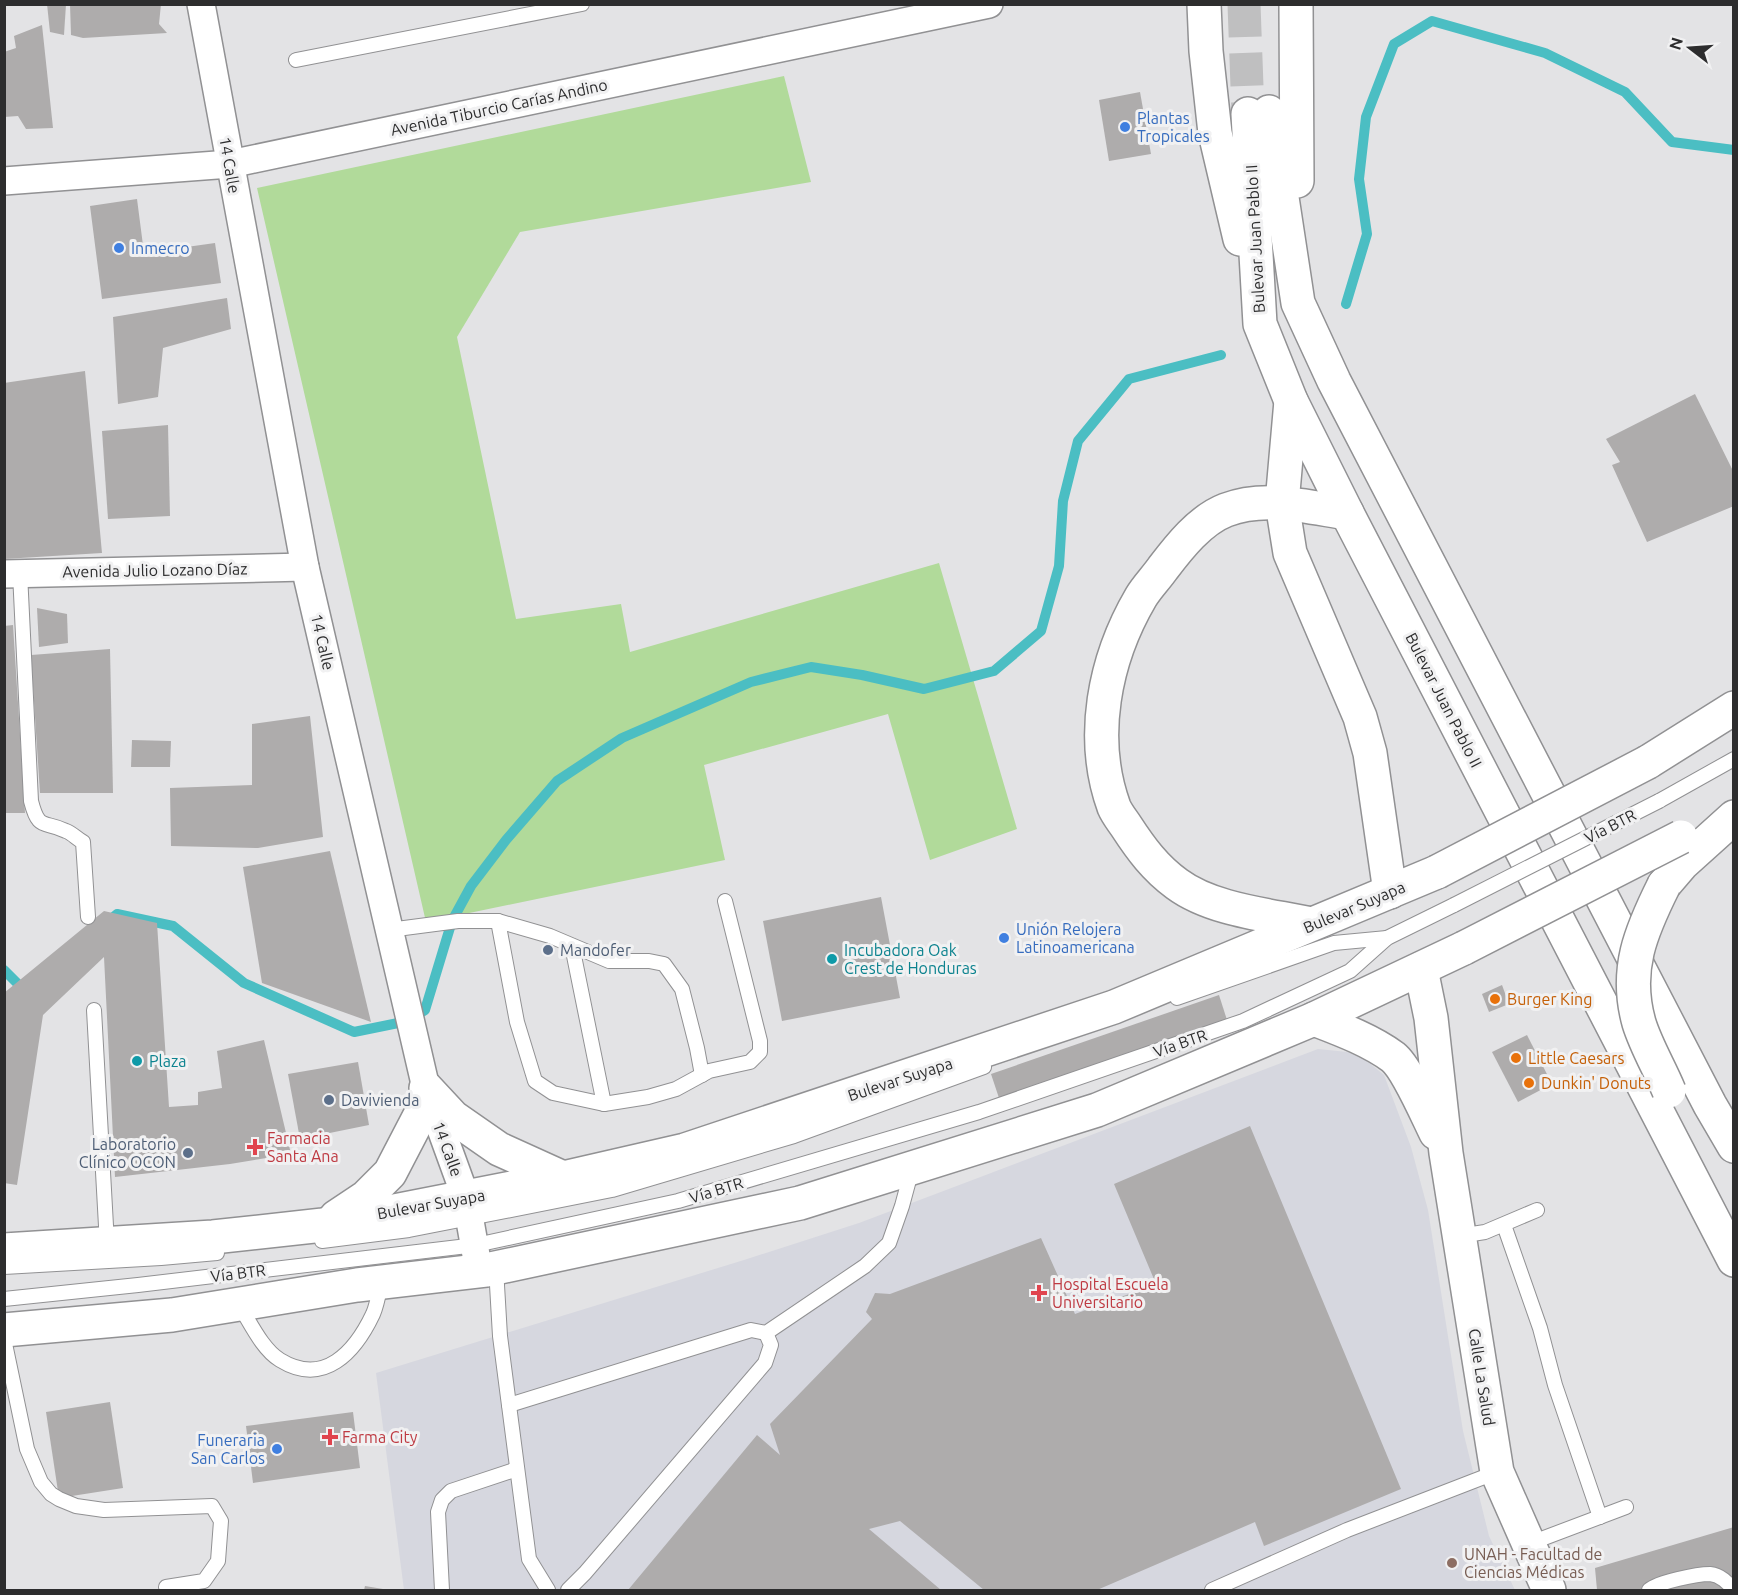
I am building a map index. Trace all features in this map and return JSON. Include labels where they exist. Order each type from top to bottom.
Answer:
[{"type":"main road","points":[[1204,4],[1206,51],[1215,133],[1260,324]]},
{"type":"main road","points":[[1296,4],[1298,303]]},
{"type":"main road","name":"Bulevar Juan Pablo II","points":[[1734,1146],[1710,1105],[1334,381],[1298,303],[1259,113],[1260,324],[1291,401],[1734,1260]]},
{"type":"main road","points":[[1291,401],[1282,502],[1290,553],[1360,717],[1370,753],[1390,892]]},
{"type":"main road","points":[[1311,924],[1214,903],[1178,885],[1147,858],[1115,809],[1101,754],[1105,690],[1119,644],[1141,596],[1173,555],[1205,522],[1226,510],[1257,503],[1282,502],[1347,513]]},
{"type":"main road","name":"Bulevar Suyapa","points":[[4,1330],[172,1315],[382,1282],[477,1240],[563,1178],[685,1150],[1091,1015],[1125,1003],[1390,892],[1437,872],[1648,762],[1726,718]]},
{"type":"main road","name":"Bulevar Suyapa","points":[[4,1250],[213,1237],[317,1234],[477,1240],[800,1203],[1097,1110],[1314,1019],[1464,948],[1734,811]]},
{"type":"main road","points":[[1734,817],[1682,864],[1664,885],[1644,926],[1633,973],[1633,993],[1640,1024],[1669,1091],[1734,1214]]},
{"type":"main road","name":"Calle La Salud","points":[[1421,969],[1431,1018],[1446,1153],[1497,1472],[1549,1590]]},
{"type":"main road","name":"Calle La Salud","points":[[1314,1019],[1355,1036],[1395,1058],[1413,1085],[1446,1153]]},
{"type":"main road","points":[[317,1234],[366,1197],[390,1173],[427,1093],[453,1117],[500,1149],[563,1178]]},
{"type":"street","name":"14 Calle","points":[[201,4],[305,567],[427,1093],[477,1240]]},
{"type":"street","name":"Avenida Tiburcio Carías Andino","points":[[4,181],[230,164],[990,4]]},
{"type":"street","name":"Avenida Julio Lozano Díaz","points":[[12,574],[305,567]]},
{"type":"lane","points":[[296,60],[527,9],[582,4]]},
{"type":"lane","points":[[12,574],[31,801],[35,816],[46,826],[65,830],[82,842],[88,917]]},
{"type":"lane","name":"Vía BTR","points":[[4,1299],[138,1286],[477,1240],[678,1201],[1009,1102],[1243,1021],[1350,971],[1387,938],[1659,801],[1734,759]]},
{"type":"lane","points":[[498,921],[517,1022],[535,1081],[553,1093],[604,1104],[648,1097],[676,1089],[709,1071],[750,1062],[760,1052],[760,1041],[725,901]]},
{"type":"lane","points":[[389,930],[458,921],[498,921],[550,936],[609,961],[649,961],[664,964],[682,989],[702,1075]]},
{"type":"lane","name":"Vía BTR","points":[[1166,1002],[1334,943],[1387,938]]},
{"type":"lane","points":[[572,946],[604,1104]]},
{"type":"lane","points":[[94,1010],[107,1244]]},
{"type":"lane","points":[[1068,1037],[1144,1010]]},
{"type":"lane","name":"Vía BTR","points":[[477,1240],[612,1190],[794,1136],[1002,1061]]},
{"type":"lane","points":[[509,1405],[751,1330],[766,1333],[865,1266],[889,1243],[912,1168]]},
{"type":"lane","points":[[1459,1236],[1485,1232],[1537,1209]]},
{"type":"lane","points":[[1504,1225],[1540,1328],[1555,1385],[1600,1517]]},
{"type":"lane","points":[[477,1240],[500,1335],[529,1559],[548,1590]]},
{"type":"lane","name":"Vía BTR","points":[[4,1267],[161,1258],[231,1251]]},
{"type":"lane","points":[[239,1305],[267,1348],[279,1360],[315,1370],[331,1367],[351,1350],[373,1313],[382,1282]]},
{"type":"lane","points":[[568,1590],[765,1363],[771,1346],[766,1333]]},
{"type":"lane","points":[[4,1339],[27,1449],[41,1482],[51,1494],[76,1506],[104,1510],[212,1506],[221,1521],[218,1561],[204,1581],[166,1587]]},
{"type":"lane","points":[[442,1590],[438,1512],[442,1500],[451,1491],[517,1469]]},
{"type":"lane","points":[[1212,1590],[1347,1530],[1497,1472]]},
{"type":"lane","points":[[1528,1544],[1626,1507]]},
{"type":"lane","points":[[1649,1590],[1666,1582],[1711,1574],[1722,1577],[1733,1590]]},
{"type":"shaded area","name":"Hospital Escuela Universitario","points":[[1318,1049],[1357,1053],[1384,1075],[1411,1147],[1428,1210],[1463,1431],[1489,1536],[1515,1590],[404,1590],[376,1373],[859,1223]]},
{"type":"green space","points":[[784,76],[811,182],[520,232],[457,337],[516,619],[621,604],[630,652],[939,563],[1017,829],[930,860],[888,714],[704,765],[725,860],[426,922],[257,188]]},
{"type":"building","points":[[47,4],[66,4],[64,35],[50,32]]},
{"type":"building","points":[[70,4],[161,4],[159,24],[167,33],[83,38],[71,35]]},
{"type":"building","points":[[42,25],[53,128],[26,129],[18,116],[4,117],[4,52],[16,48],[14,36]]},
{"type":"building","name":"Plantas Tropicales","points":[[1140,92],[1151,154],[1109,161],[1099,100]]},
{"type":"building","name":"Inmecro","points":[[137,199],[144,253],[215,243],[221,283],[102,299],[90,206]]},
{"type":"building","points":[[227,298],[231,329],[163,348],[158,397],[118,404],[113,317]]},
{"type":"building","points":[[85,371],[102,553],[4,559],[4,383]]},
{"type":"building","points":[[1695,394],[1734,473],[1734,506],[1647,542],[1612,465],[1620,462],[1606,439]]},
{"type":"building","points":[[168,425],[170,516],[108,519],[102,431]]},
{"type":"building","points":[[37,608],[67,614],[68,643],[39,647]]},
{"type":"building","points":[[13,625],[25,813],[4,813],[4,626]]},
{"type":"building","points":[[110,649],[113,793],[40,793],[31,655]]},
{"type":"building","points":[[310,716],[323,837],[258,848],[171,846],[170,788],[252,785],[252,724]]},
{"type":"building","points":[[132,740],[171,741],[170,767],[131,767]]},
{"type":"building","points":[[330,851],[371,1022],[262,983],[243,867]]},
{"type":"building","name":"Incubadora Oak Crest de Honduras","points":[[881,897],[900,998],[782,1021],[763,921]]},
{"type":"building","name":"Plaza","points":[[104,911],[157,923],[169,1107],[198,1105],[198,1092],[222,1088],[217,1051],[264,1040],[291,1154],[230,1164],[115,1177],[104,957],[43,1015],[17,1185],[4,1183],[4,993]]},
{"type":"building","name":"Burger King","points":[[1502,985],[1509,1004],[1489,1012],[1482,994]]},
{"type":"building","points":[[1219,995],[1227,1020],[999,1098],[991,1074]]},
{"type":"building","points":[[1527,1035],[1552,1084],[1518,1102],[1492,1052]]},
{"type":"building","name":"Davivienda","points":[[358,1062],[369,1125],[300,1139],[288,1074]]},
{"type":"building","points":[[1250,1126],[1401,1489],[1264,1546],[1255,1522],[1097,1590],[984,1590],[900,1521],[869,1529],[941,1590],[628,1590],[757,1435],[780,1455],[770,1424],[872,1319],[866,1312],[875,1293],[890,1294],[1041,1238],[1075,1314],[1156,1284],[1114,1184]]},
{"type":"building","points":[[110,1402],[123,1488],[59,1498],[46,1412]]},
{"type":"building","points":[[353,1412],[360,1468],[253,1483],[246,1426]]},
{"type":"building","points":[[1734,1527],[1734,1590],[1597,1590],[1595,1568]]},
{"type":"building","points":[[365,1586],[383,1589],[383,1590],[364,1590]]},
{"type":"waterway","points":[[1346,304],[1367,234],[1359,179],[1366,117],[1394,44],[1432,21],[1545,53],[1625,92],[1672,142],[1734,150]]},
{"type":"waterway","points":[[106,923],[117,914],[173,926],[244,983],[354,1032],[408,1021],[425,1010],[452,921],[471,886],[506,840],[557,781],[622,738],[751,682],[811,667],[862,675],[924,689],[994,671],[1041,631],[1059,566],[1063,501],[1078,441],[1129,379],[1221,355]]},
{"type":"waterway","points":[[4,970],[25,991]]},
{"type":"tunnel","points":[[1244,4],[1248,114]]},
{"type":"place","name":"Plantas Tropicales","points":[[1125,127]]},
{"type":"place","name":"Inmecro","points":[[119,248]]},
{"type":"place","name":"Unión Relojera Latinoamericana","points":[[1004,938]]},
{"type":"place","name":"Mandofer","points":[[548,950]]},
{"type":"place","name":"Incubadora Oak Crest de Honduras","points":[[832,959]]},
{"type":"place","name":"Burger King","points":[[1495,999]]},
{"type":"place","name":"Little Caesars","points":[[1516,1058]]},
{"type":"place","name":"Plaza","points":[[137,1061]]},
{"type":"place","name":"Dunkin' Donuts","points":[[1529,1083]]},
{"type":"place","name":"Davivienda","points":[[329,1100]]},
{"type":"place","name":"Farmacia Santa Ana","points":[[255,1147]]},
{"type":"place","name":"Laboratorio Clínico OCON","points":[[188,1153]]},
{"type":"place","name":"Hospital Escuela Universitario","points":[[1039,1293]]},
{"type":"place","name":"Farma City","points":[[330,1437]]},
{"type":"place","name":"Funeraria San Carlos","points":[[277,1449]]},
{"type":"place","name":"UNAH - Facultad de Ciencias Médicas","points":[[1452,1563]]}]
